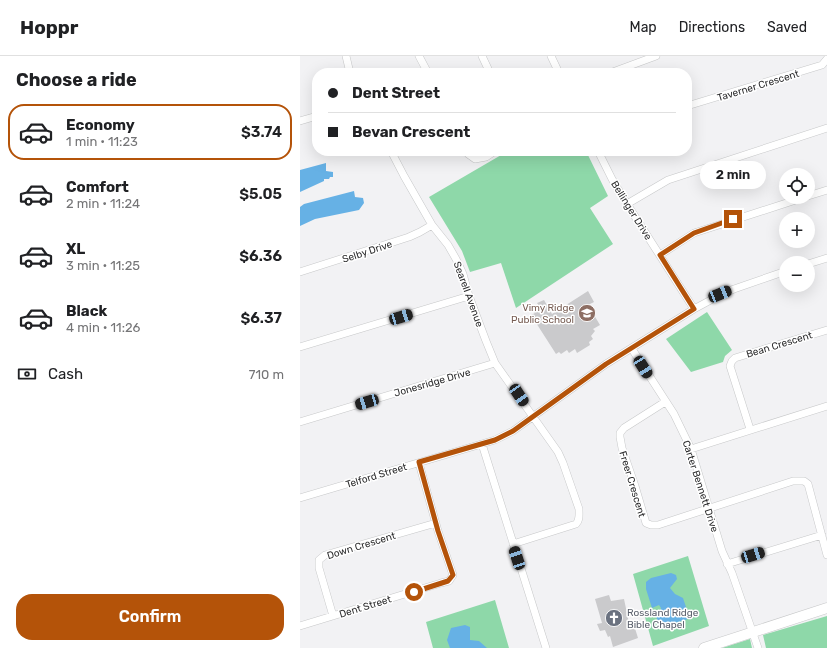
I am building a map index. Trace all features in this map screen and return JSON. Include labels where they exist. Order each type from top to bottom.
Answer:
[{"type":"main road","points":[[704,648],[827,608]]},
{"type":"street","points":[[346,56],[349,68]]},
{"type":"street","points":[[419,56],[425,68]]},
{"type":"street","points":[[482,56],[488,68]]},
{"type":"street","points":[[551,56],[557,68]]},
{"type":"street","points":[[624,68],[656,56]]},
{"type":"street","name":"Taverner Crescent","points":[[692,104],[822,65],[827,59]]},
{"type":"street","points":[[300,121],[312,117]]},
{"type":"street","points":[[627,204],[668,180],[827,128]]},
{"type":"street","name":"Searell Avenue","points":[[394,156],[432,225],[448,245],[456,259],[463,274],[495,363],[558,452],[564,463],[579,509],[580,516],[576,524],[513,544]]},
{"type":"street","points":[[471,156],[475,159],[488,156]]},
{"type":"street","name":"Bellinger Drive","points":[[601,156],[627,204],[694,309]]},
{"type":"street","points":[[815,194],[827,190]]},
{"type":"street","points":[[660,255],[694,233],[782,204]]},
{"type":"street","name":"Selby Drive","points":[[300,272],[409,237],[432,225]]},
{"type":"street","points":[[815,262],[827,258]]},
{"type":"street","name":"Telford Street","points":[[300,498],[505,436],[606,364],[694,309],[720,294],[779,273]]},
{"type":"street","points":[[300,347],[470,296]]},
{"type":"street","name":"Bean Crescent","points":[[750,429],[730,366],[732,361],[735,358],[827,330]]},
{"type":"street","name":"Carter Bennett Drive","points":[[632,349],[677,420],[691,449],[722,551],[732,573],[758,648]]},
{"type":"street","name":"Jonesridge Drive","points":[[300,422],[495,363]]},
{"type":"street","name":"Freer Crescent","points":[[665,402],[624,428],[620,433],[622,448],[646,523],[658,525],[709,509]]},
{"type":"street","points":[[691,449],[750,429],[827,406]]},
{"type":"street","points":[[482,444],[546,648]]},
{"type":"street","name":"Dent Street","points":[[300,626],[448,581],[453,575],[419,462]]},
{"type":"street","points":[[709,509],[794,481],[804,481],[808,484],[827,554]]},
{"type":"street","name":"Down Crescent","points":[[333,616],[319,568],[319,560],[324,555],[436,522]]},
{"type":"street","points":[[727,564],[822,535]]},
{"type":"green space","points":[[499,156],[588,156],[608,196],[590,208],[613,244],[516,308],[501,263],[470,272],[462,251],[429,197]]},
{"type":"green space","points":[[707,312],[732,350],[725,356],[723,362],[691,372],[666,339]]},
{"type":"green space","points":[[688,556],[709,626],[653,646],[633,574]]},
{"type":"green space","points":[[495,600],[509,648],[433,648],[426,622]]},
{"type":"green space","points":[[827,616],[827,648],[766,648],[763,635]]},
{"type":"green space","points":[[750,639],[752,648],[722,648]]},
{"type":"water","points":[[326,163],[326,171],[333,172],[333,177],[324,179],[324,181],[300,192],[300,170]]},
{"type":"water","points":[[354,191],[355,197],[363,198],[364,203],[359,210],[315,219],[300,226],[300,207],[304,204]]},
{"type":"water","points":[[671,573],[676,575],[677,579],[670,588],[675,594],[683,598],[689,616],[688,619],[669,625],[659,625],[656,616],[661,608],[659,605],[652,608],[646,589],[646,582],[651,578]]},
{"type":"water","points":[[465,625],[470,627],[470,640],[479,641],[487,648],[450,648],[447,640],[451,628]]},
{"type":"building","points":[[588,291],[594,302],[588,305],[600,325],[593,329],[595,331],[591,336],[593,339],[589,342],[590,345],[577,353],[575,349],[569,353],[567,350],[561,354],[559,352],[556,354],[531,315],[535,313],[532,310],[539,306],[537,303],[544,300],[552,314]]},
{"type":"building","name":"Rossland Ridge Bible Chapel","points":[[609,595],[611,601],[624,599],[629,623],[633,622],[638,638],[613,647],[610,636],[608,637],[605,630],[600,631],[597,624],[602,623],[595,599]]},
{"type":"place","name":"Vimy Ridge Public School","points":[[587,313]]},
{"type":"place","name":"Rossland Ridge Bible Chapel","points":[[614,618]]},
{"type":"route","points":[[414,592],[448,581],[453,575],[452,568],[438,531],[419,462],[505,436],[606,364],[694,309],[660,255],[694,233],[733,219]]}]
